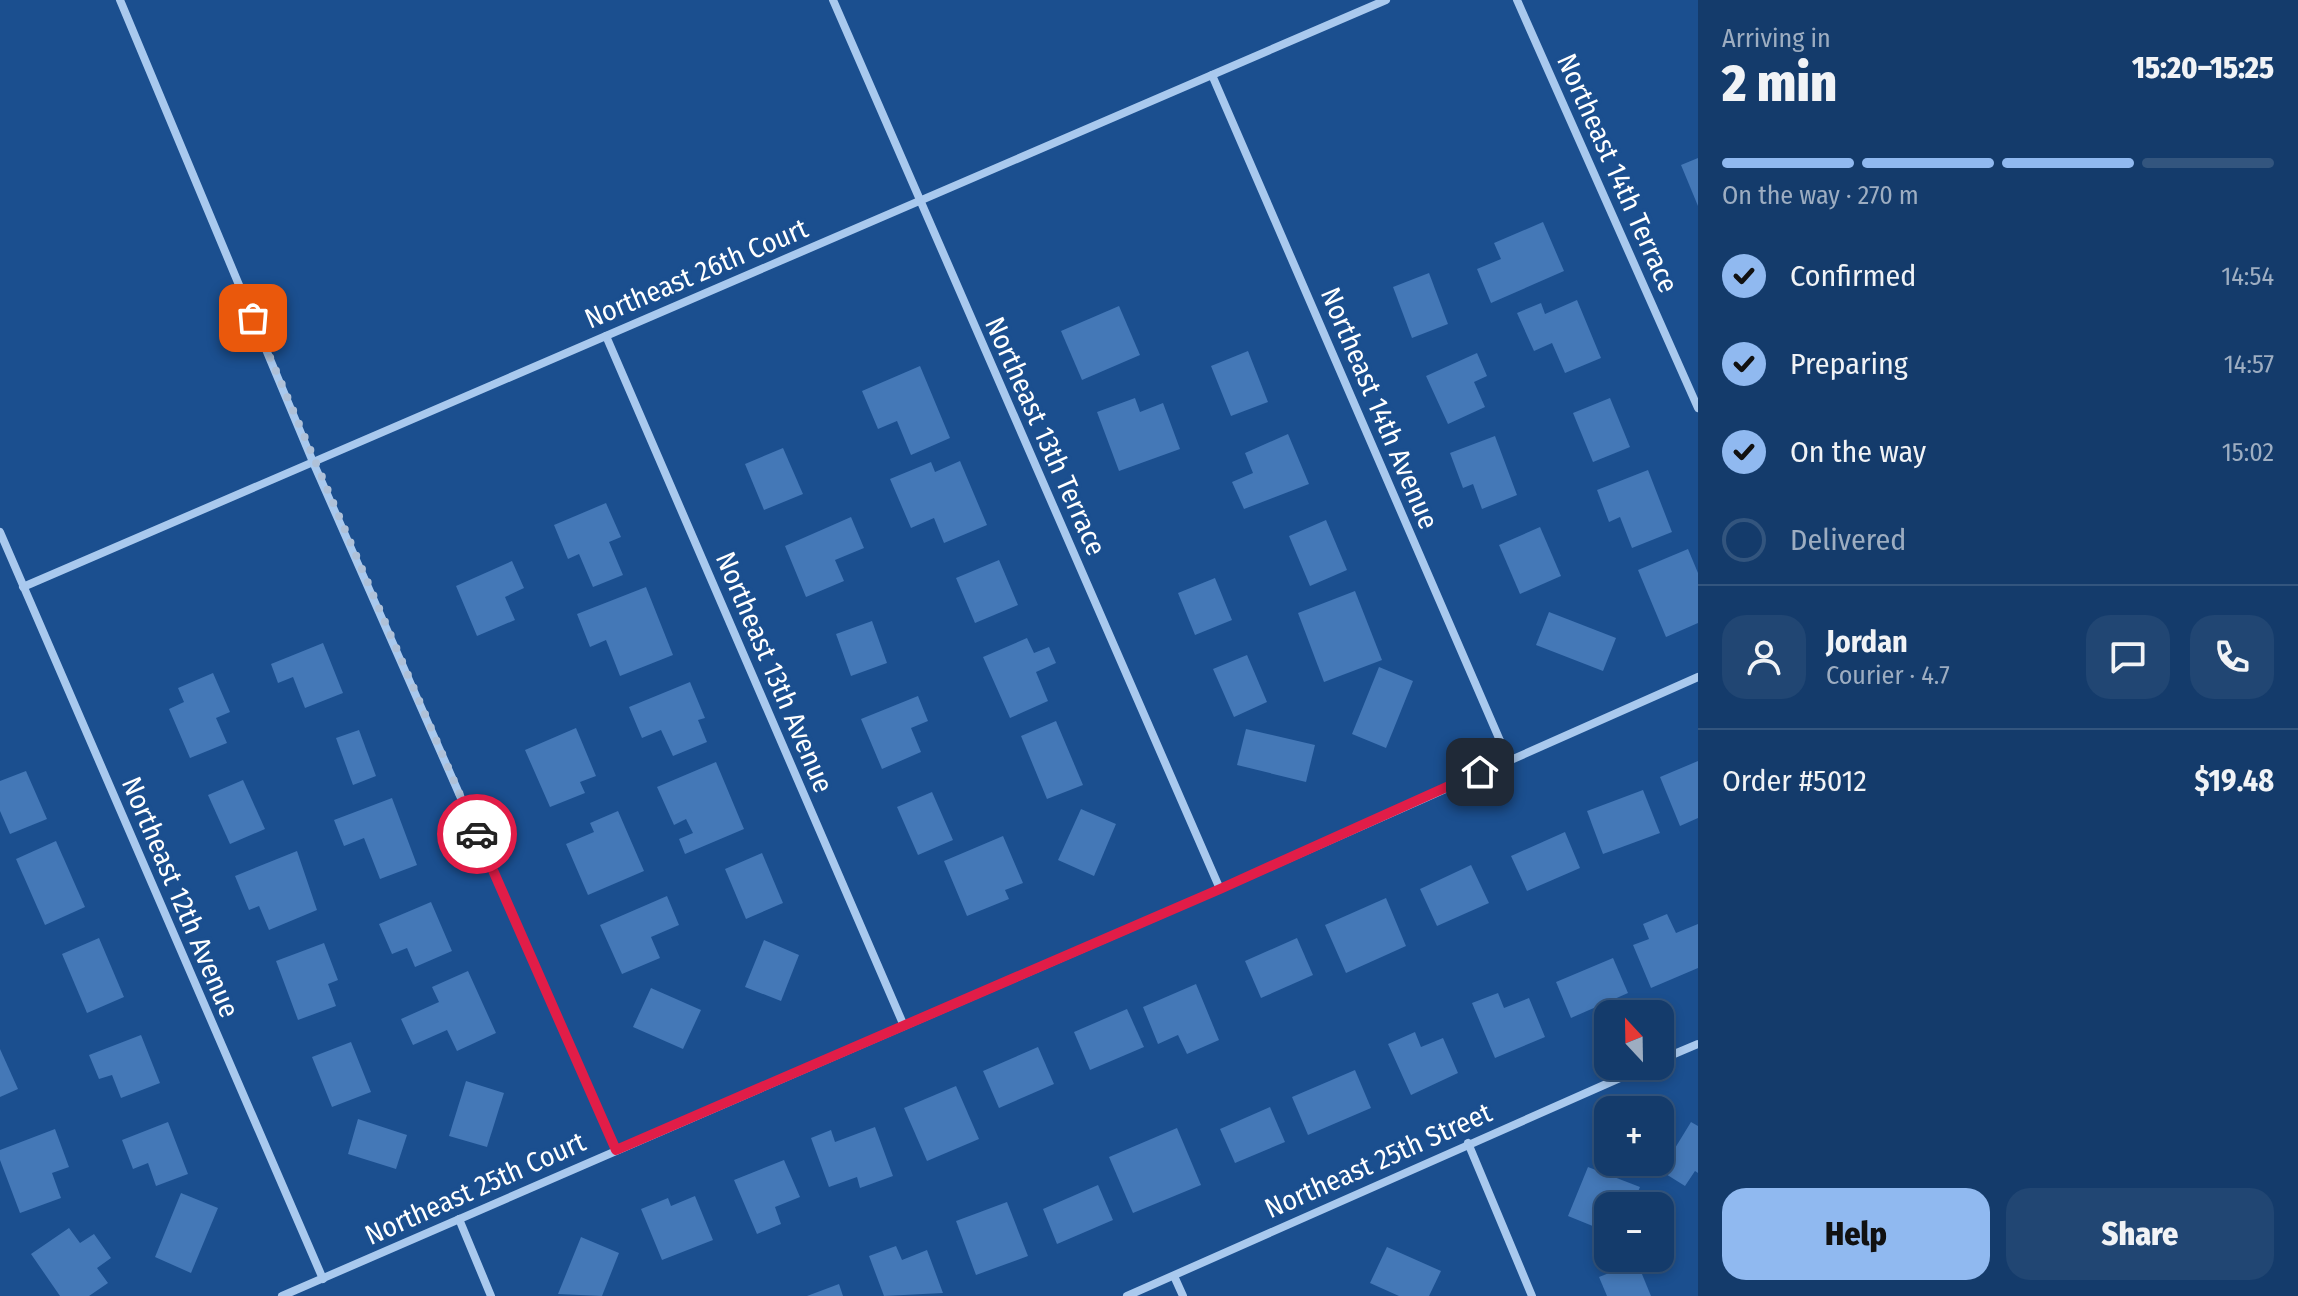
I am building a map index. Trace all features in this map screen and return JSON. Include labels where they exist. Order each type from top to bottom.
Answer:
[{"type":"street","points":[[120,0],[313,462],[616,1150]]},
{"type":"street","name":"Northeast 13th Terrace","points":[[833,0],[1220,889]]},
{"type":"street","name":"Northeast 26th Court","points":[[23,587],[1386,0]]},
{"type":"street","name":"Northeast 14th Terrace","points":[[1517,0],[1698,408]]},
{"type":"street","name":"Northeast 14th Avenue","points":[[1212,75],[1508,759]]},
{"type":"street","name":"Northeast 13th Avenue","points":[[606,336],[904,1026]]},
{"type":"street","name":"Northeast 12th Avenue","points":[[0,532],[323,1279]]},
{"type":"street","name":"Northeast 25th Court","points":[[282,1296],[1220,889],[1698,677]]},
{"type":"street","points":[[1674,1054],[1698,1044]]},
{"type":"street","name":"Northeast 25th Street","points":[[1127,1296],[1614,1080]]},
{"type":"street","points":[[1468,1143],[1532,1296]]},
{"type":"street","points":[[459,1219],[491,1296]]},
{"type":"street","points":[[1174,1276],[1183,1296]]},
{"type":"building","points":[[1698,158],[1698,206],[1681,165]]},
{"type":"building","points":[[1543,222],[1564,271],[1491,303],[1477,269],[1501,259],[1494,243]]},
{"type":"building","points":[[1429,273],[1448,324],[1412,338],[1393,287]]},
{"type":"building","points":[[1577,300],[1601,358],[1565,373],[1552,343],[1534,351],[1517,313],[1541,303],[1545,314]]},
{"type":"building","points":[[1119,306],[1140,355],[1082,380],[1061,331]]},
{"type":"building","points":[[1248,351],[1268,402],[1231,416],[1211,366]]},
{"type":"building","points":[[1477,353],[1487,376],[1474,382],[1485,407],[1448,424],[1426,376]]},
{"type":"building","points":[[920,366],[950,438],[911,455],[897,421],[878,429],[862,391]]},
{"type":"building","points":[[1135,398],[1140,412],[1163,403],[1180,449],[1119,471],[1097,412]]},
{"type":"building","points":[[1610,398],[1630,447],[1593,462],[1573,413]]},
{"type":"building","points":[[1288,434],[1309,484],[1244,509],[1232,482],[1253,473],[1245,453]]},
{"type":"building","points":[[1495,436],[1517,495],[1482,509],[1473,484],[1463,488],[1450,453]]},
{"type":"building","points":[[783,448],[803,494],[764,510],[745,464]]},
{"type":"building","points":[[960,461],[987,525],[944,543],[934,518],[911,528],[890,479],[931,462],[935,472]]},
{"type":"building","points":[[1648,470],[1672,532],[1632,548],[1620,517],[1609,522],[1597,490]]},
{"type":"building","points":[[606,503],[621,537],[609,542],[623,575],[593,587],[579,554],[568,559],[554,525]]},
{"type":"building","points":[[851,517],[864,548],[835,560],[844,581],[806,597],[785,546]]},
{"type":"building","points":[[1326,520],[1347,570],[1310,586],[1289,536]]},
{"type":"building","points":[[1540,527],[1561,576],[1520,594],[1499,545]]},
{"type":"building","points":[[1688,549],[1698,573],[1698,623],[1666,637],[1638,570]]},
{"type":"building","points":[[999,560],[1018,605],[975,623],[956,578]]},
{"type":"building","points":[[512,561],[524,588],[505,597],[515,620],[477,636],[456,586]]},
{"type":"building","points":[[1215,578],[1232,620],[1195,635],[1178,593]]},
{"type":"building","points":[[646,587],[673,655],[620,676],[606,640],[590,647],[577,614]]},
{"type":"building","points":[[1355,591],[1382,660],[1324,682],[1298,613]]},
{"type":"building","points":[[1549,612],[1616,638],[1603,671],[1536,645]]},
{"type":"building","points":[[872,621],[887,663],[851,676],[836,634]]},
{"type":"building","points":[[1027,638],[1034,653],[1049,647],[1056,663],[1036,672],[1048,701],[1010,718],[983,657]]},
{"type":"building","points":[[323,643],[343,693],[305,708],[293,677],[278,683],[271,664]]},
{"type":"building","points":[[1247,655],[1267,702],[1234,717],[1213,669]]},
{"type":"building","points":[[1379,667],[1413,681],[1386,748],[1352,734]]},
{"type":"building","points":[[213,673],[230,712],[216,718],[227,743],[190,758],[169,709],[184,702],[178,688]]},
{"type":"building","points":[[690,682],[705,718],[698,720],[707,742],[673,756],[661,730],[642,738],[629,707]]},
{"type":"building","points":[[918,696],[928,721],[911,728],[921,752],[882,769],[861,719]]},
{"type":"building","points":[[1056,721],[1083,785],[1047,799],[1021,736]]},
{"type":"building","points":[[576,728],[596,776],[580,782],[585,793],[550,807],[525,750]]},
{"type":"building","points":[[1246,729],[1315,745],[1306,782],[1237,765]]},
{"type":"building","points":[[359,730],[376,776],[353,785],[336,738]]},
{"type":"building","points":[[1698,761],[1698,818],[1680,826],[1660,777]]},
{"type":"building","points":[[716,762],[744,829],[685,854],[679,839],[693,833],[686,819],[674,825],[657,787]]},
{"type":"building","points":[[26,771],[47,819],[10,834],[0,811],[0,781]]},
{"type":"building","points":[[243,780],[265,829],[230,844],[208,795]]},
{"type":"building","points":[[1643,790],[1660,833],[1603,854],[1587,811]]},
{"type":"building","points":[[932,792],[953,840],[918,855],[897,807]]},
{"type":"building","points":[[392,798],[417,865],[380,879],[364,838],[344,846],[334,820]]},
{"type":"building","points":[[1081,809],[1116,824],[1094,876],[1058,860]]},
{"type":"building","points":[[618,811],[644,871],[588,895],[566,844],[594,832],[590,823]]},
{"type":"building","points":[[1565,832],[1580,868],[1527,891],[1511,856]]},
{"type":"building","points":[[1003,836],[1023,883],[1005,890],[1009,899],[967,916],[944,861]]},
{"type":"building","points":[[56,841],[85,907],[45,925],[16,859]]},
{"type":"building","points":[[297,851],[317,910],[269,930],[259,906],[249,910],[235,876]]},
{"type":"building","points":[[762,853],[783,903],[746,919],[725,869]]},
{"type":"building","points":[[1471,865],[1489,903],[1437,926],[1420,889]]},
{"type":"building","points":[[667,896],[679,925],[651,937],[660,958],[622,974],[600,925]]},
{"type":"building","points":[[1386,898],[1406,946],[1346,973],[1325,925]]},
{"type":"building","points":[[431,902],[452,951],[415,967],[407,948],[392,954],[379,924]]},
{"type":"building","points":[[1667,914],[1676,933],[1698,924],[1698,968],[1651,988],[1633,945],[1649,939],[1643,924]]},
{"type":"building","points":[[99,938],[124,997],[87,1013],[62,954]]},
{"type":"building","points":[[1297,938],[1313,975],[1261,998],[1245,961]]},
{"type":"building","points":[[764,940],[799,955],[781,1001],[745,987]]},
{"type":"building","points":[[324,943],[338,980],[328,984],[336,1006],[298,1020],[276,961]]},
{"type":"building","points":[[1613,958],[1628,993],[1612,1000],[1594,1000],[1594,1008],[1571,1018],[1556,982]]},
{"type":"building","points":[[468,971],[496,1033],[457,1051],[447,1030],[413,1045],[401,1019],[439,1002],[432,987]]},
{"type":"building","points":[[1196,984],[1219,1040],[1187,1054],[1178,1035],[1158,1044],[1143,1007]]},
{"type":"building","points":[[651,988],[701,1010],[683,1049],[633,1027]]},
{"type":"building","points":[[1498,993],[1504,1008],[1529,998],[1545,1037],[1495,1058],[1472,1003]]},
{"type":"building","points":[[1127,1009],[1144,1047],[1090,1070],[1074,1032]]},
{"type":"building","points":[[1415,1032],[1421,1047],[1443,1038],[1458,1073],[1411,1095],[1388,1044]]},
{"type":"building","points":[[141,1035],[160,1083],[121,1098],[112,1075],[99,1079],[89,1055]]},
{"type":"building","points":[[351,1042],[371,1092],[332,1107],[312,1057]]},
{"type":"building","points":[[1038,1047],[1054,1084],[999,1108],[983,1071]]},
{"type":"building","points":[[0,1049],[18,1089],[0,1097]]},
{"type":"building","points":[[1355,1070],[1371,1108],[1308,1135],[1292,1097]]},
{"type":"building","points":[[466,1081],[504,1093],[487,1147],[449,1136]]},
{"type":"building","points":[[956,1086],[979,1139],[927,1161],[904,1108]]},
{"type":"building","points":[[1270,1107],[1285,1142],[1235,1163],[1220,1129]]},
{"type":"building","points":[[358,1119],[407,1135],[396,1169],[348,1154]]},
{"type":"building","points":[[168,1122],[188,1174],[156,1186],[148,1163],[133,1169],[122,1140]]},
{"type":"building","points":[[1691,1122],[1698,1126],[1698,1173],[1695,1171],[1685,1186],[1669,1176],[1674,1176],[1674,1150]]},
{"type":"building","points":[[875,1127],[893,1176],[860,1188],[857,1177],[829,1187],[811,1138],[831,1130],[835,1142]]},
{"type":"building","points":[[1177,1128],[1201,1185],[1133,1213],[1109,1157]]},
{"type":"building","points":[[55,1129],[69,1167],[52,1173],[61,1198],[20,1213],[0,1160],[0,1150]]},
{"type":"building","points":[[784,1160],[800,1197],[775,1207],[781,1224],[757,1234],[734,1180]]},
{"type":"building","points":[[1588,1167],[1594,1169],[1594,1176],[1611,1176],[1640,1187],[1638,1192],[1594,1192],[1594,1227],[1568,1216]]},
{"type":"building","points":[[1098,1185],[1113,1220],[1057,1244],[1043,1209]]},
{"type":"building","points":[[181,1193],[218,1208],[191,1273],[155,1257]]},
{"type":"building","points":[[695,1196],[713,1240],[662,1260],[641,1209],[668,1198],[671,1206]]},
{"type":"building","points":[[1007,1202],[1028,1256],[976,1275],[956,1221]]},
{"type":"building","points":[[69,1228],[80,1243],[94,1234],[111,1258],[97,1268],[108,1283],[89,1296],[60,1296],[31,1254]]},
{"type":"building","points":[[581,1237],[619,1253],[602,1296],[558,1294]]},
{"type":"building","points":[[896,1246],[902,1260],[927,1250],[943,1293],[884,1296],[869,1256]]},
{"type":"building","points":[[1387,1247],[1441,1271],[1429,1296],[1399,1296],[1370,1283]]},
{"type":"building","points":[[1612,1272],[1641,1272],[1651,1296],[1607,1296],[1599,1277]]},
{"type":"building","points":[[839,1284],[843,1296],[807,1296]]},
{"type":"way so far","points":[[253,318],[477,834]]},
{"type":"route","points":[[477,834],[616,1150],[1220,889],[1480,772]]}]
